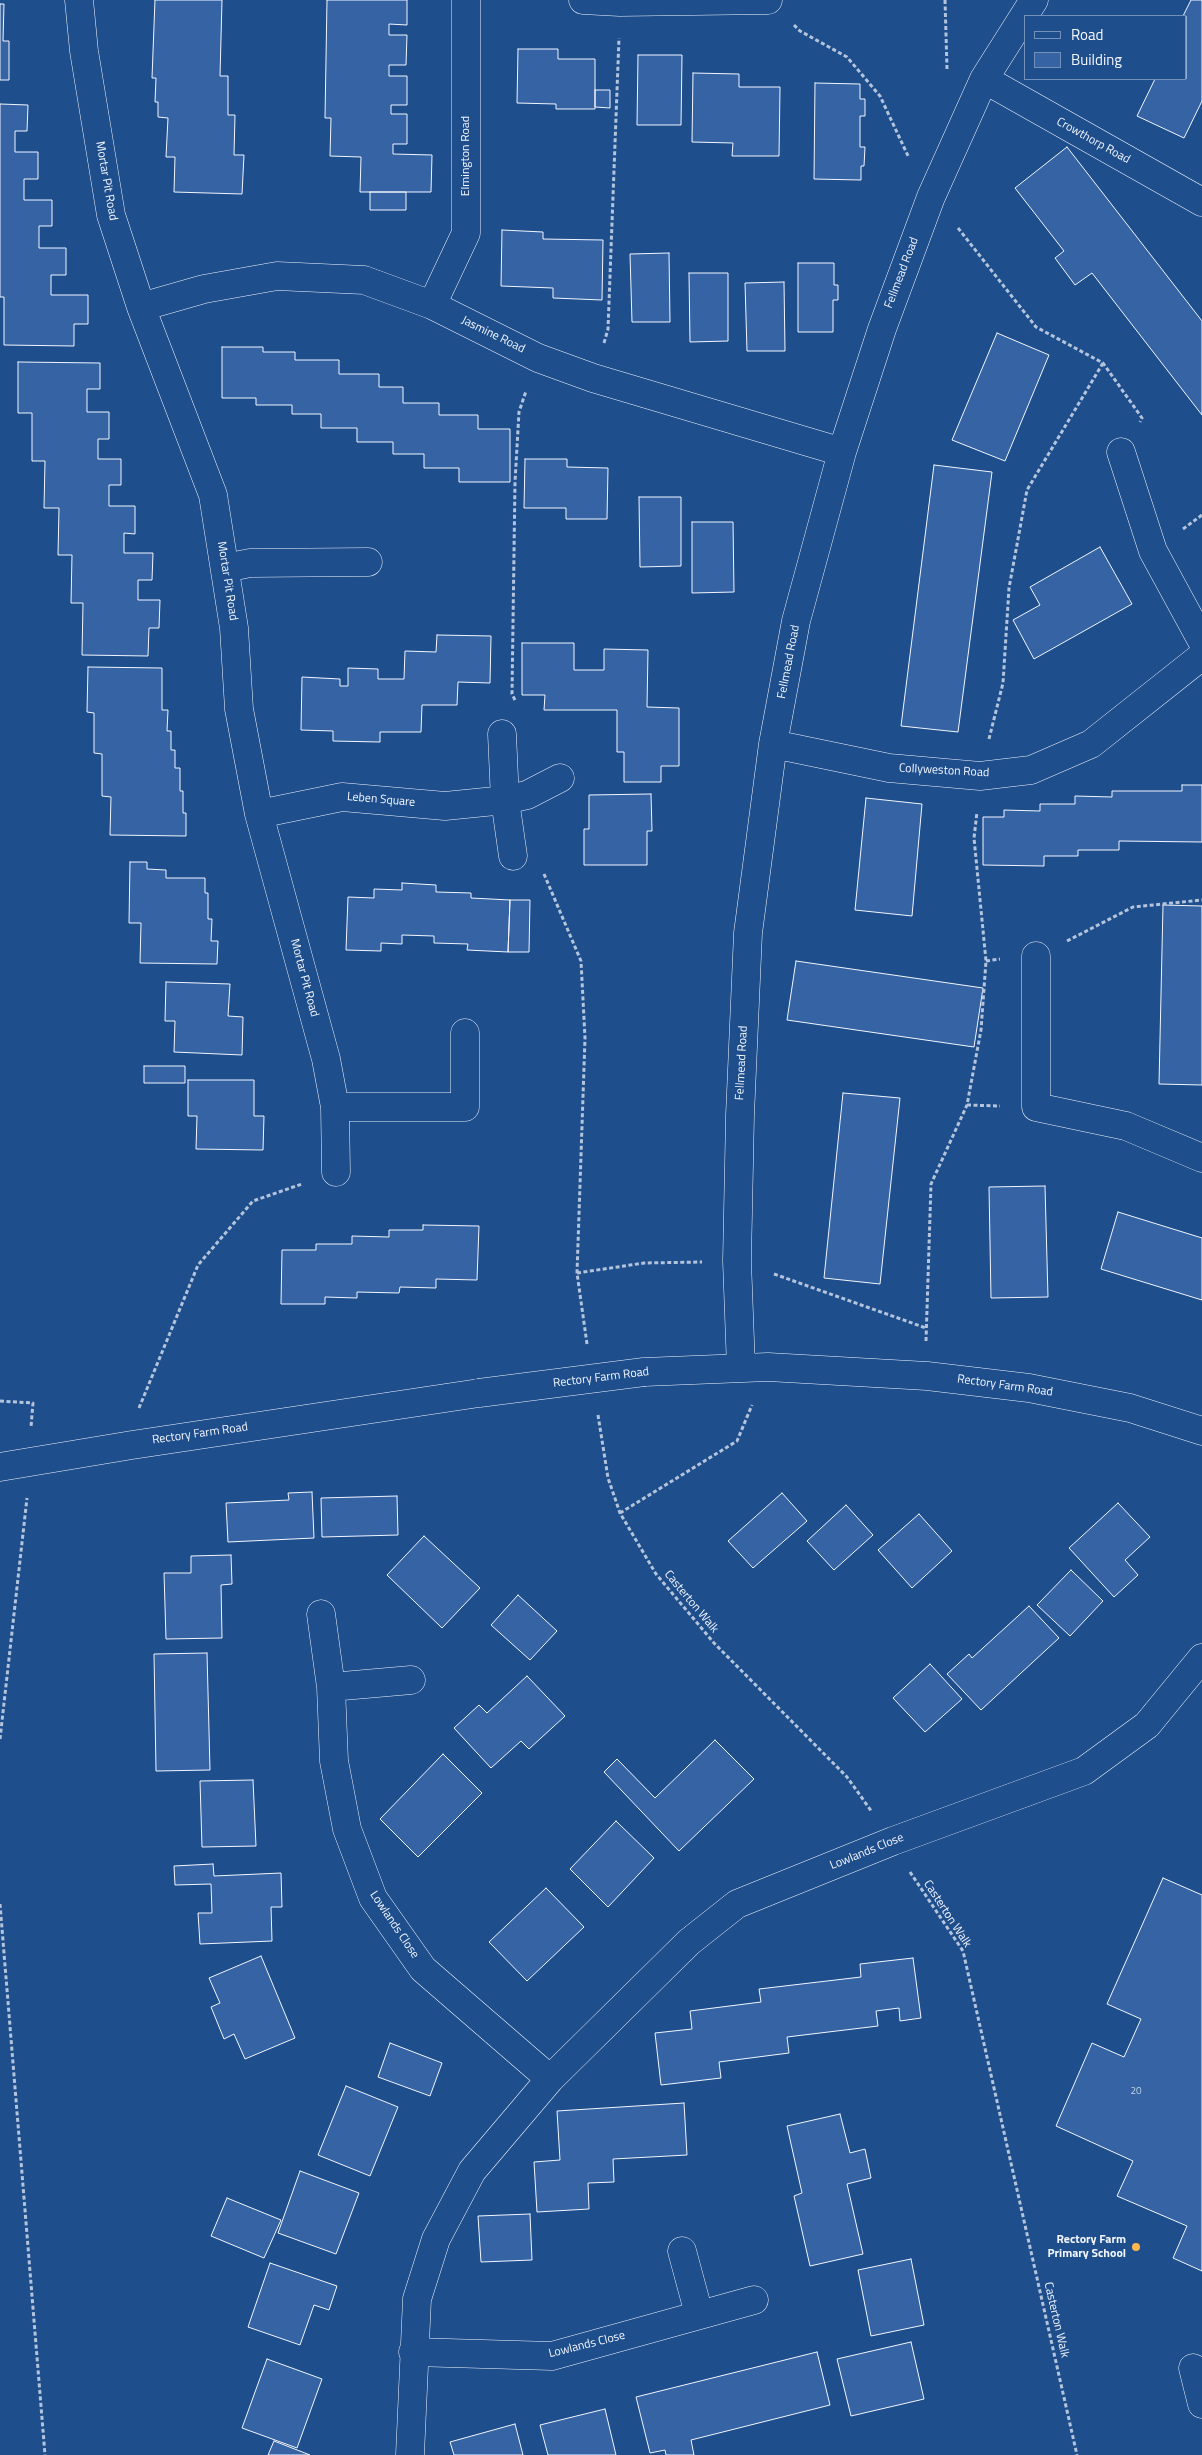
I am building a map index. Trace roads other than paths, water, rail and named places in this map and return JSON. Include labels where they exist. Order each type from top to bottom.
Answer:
[{"type":"street","name":"Mortar Pit Road","points":[[79,0],[84,51],[111,214],[140,307],[213,495],[234,628],[239,709],[259,814],[326,1059],[335,1106],[336,1172]]},
{"type":"street","name":"Elmington Road","points":[[432,305],[466,232],[466,0]]},
{"type":"street","points":[[583,0],[620,2],[768,0]]},
{"type":"street","name":"Fellmead Road","points":[[1025,15],[1034,0]]},
{"type":"street","name":"Fellmead Road","points":[[741,1368],[737,1261],[740,1115],[748,933],[773,744],[796,621],[842,452],[882,329],[931,197],[984,79],[1024,16]]},
{"type":"street","name":"Crowthorp Road","points":[[984,79],[1202,202]]},
{"type":"street","name":"Jasmine Road","points":[[140,307],[204,288],[277,276],[364,280],[432,305],[538,358],[593,378],[842,452]]},
{"type":"street","points":[[1121,452],[1153,551],[1202,641]]},
{"type":"street","points":[[225,568],[250,563],[368,562]]},
{"type":"street","name":"Collyweston Road","points":[[773,744],[889,768],[980,776],[1031,770],[1091,744],[1202,656]]},
{"type":"street","points":[[502,734],[505,800],[513,856]]},
{"type":"street","name":"Leben Square","points":[[259,814],[342,797],[445,806],[505,800],[527,795],[560,778]]},
{"type":"street","points":[[1036,956],[1036,1107],[1126,1126],[1202,1158]]},
{"type":"street","points":[[335,1106],[465,1106],[465,1033]]},
{"type":"street","name":"Rectory Farm Road","points":[[0,1467],[132,1445],[479,1393],[644,1372],[768,1367],[927,1376],[1029,1388],[1121,1406],[1202,1432]]},
{"type":"street","name":"Lowlands Close","points":[[321,1614],[331,1687],[334,1761],[347,1829],[373,1898],[423,1969],[550,2079]]},
{"type":"street","name":"Lowlands Close","points":[[410,2455],[413,2352],[417,2299],[436,2239],[472,2171],[550,2079],[689,1942],[736,1904],[893,1841],[1084,1771],[1147,1725],[1202,1658]]},
{"type":"street","points":[[331,1687],[411,1680]]},
{"type":"street","points":[[682,2251],[699,2314]]},
{"type":"street","name":"Lowlands Close","points":[[413,2352],[552,2356],[754,2300]]},
{"type":"street","points":[[1192,2368],[1202,2404]]},
{"type":"place","name":"Rectory Farm Primary School","points":[[1136,2247]]}]
